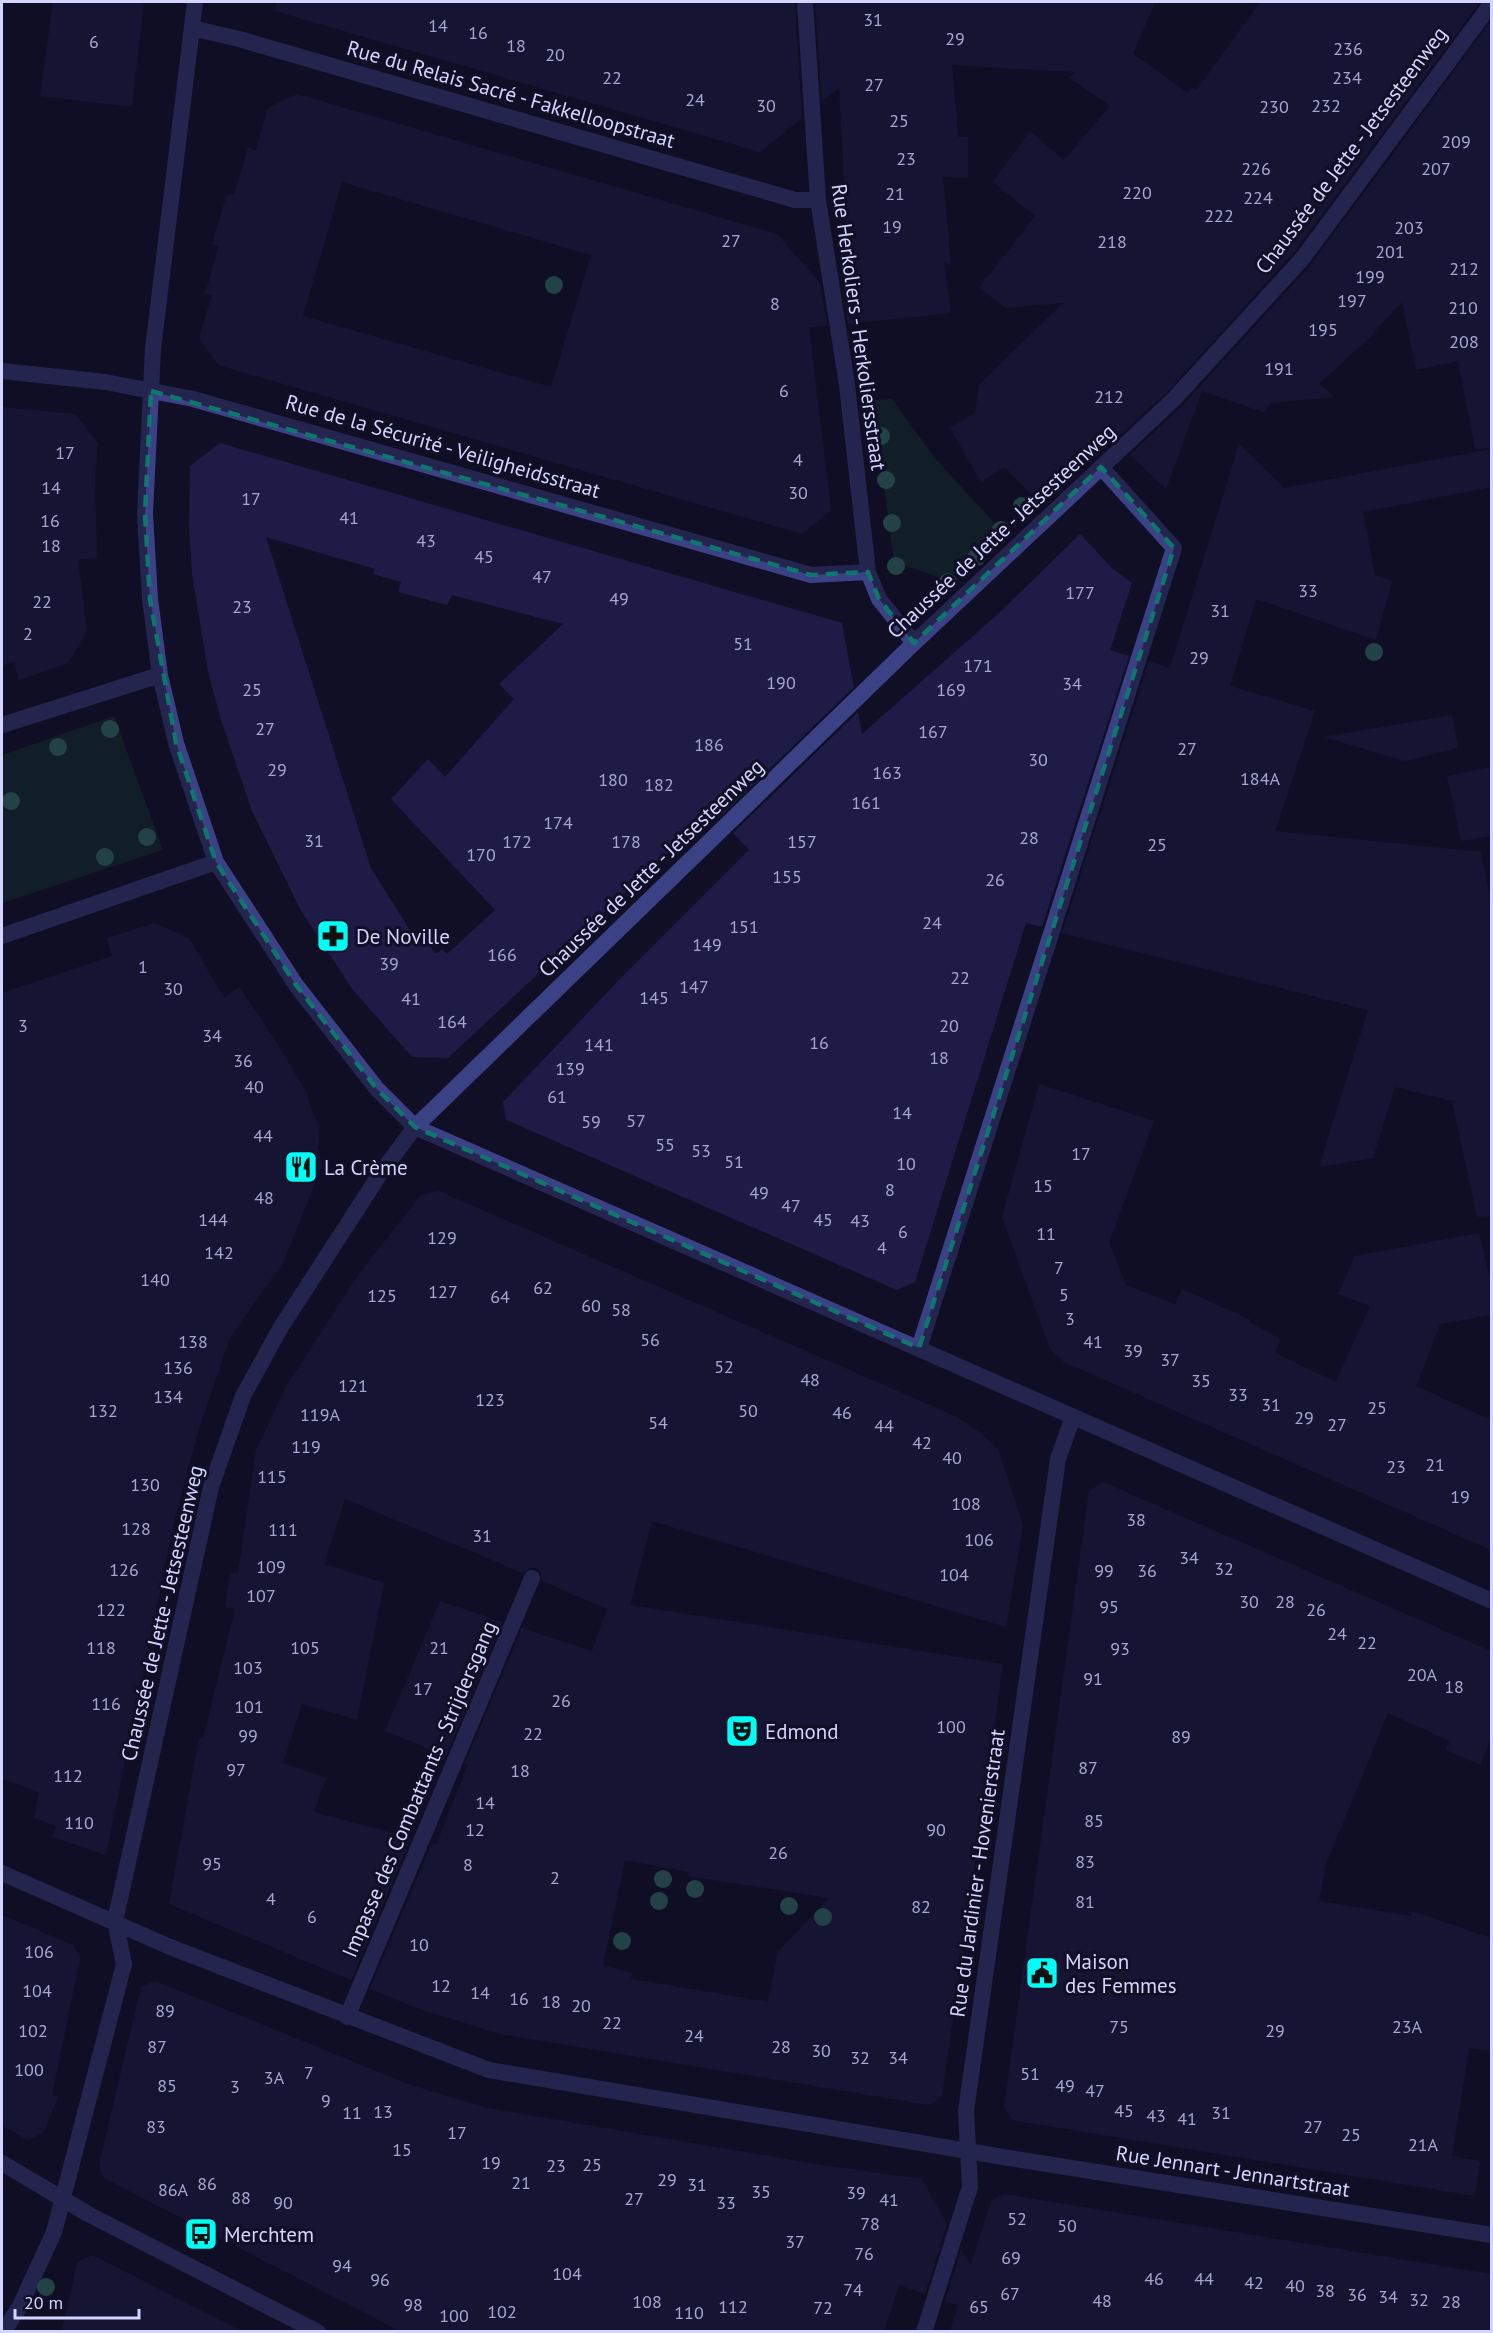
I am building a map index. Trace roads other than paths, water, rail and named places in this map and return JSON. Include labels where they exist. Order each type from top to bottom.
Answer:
[{"type":"street","points":[[195,2],[153,349],[145,514],[150,599],[160,675],[176,743],[216,862],[296,985],[377,1089],[415,1126],[1491,1601]]},
{"type":"street","name":"Rue Herkoliers - Herkoliersstraat","points":[[805,2],[818,200],[847,385],[868,572],[879,598],[915,643]]},
{"type":"street","name":"Chaussée de Jette - Jetsesteenweg","points":[[115,1921],[211,1487],[243,1395],[281,1327],[380,1174],[415,1126],[915,643],[1174,399],[1302,259],[1491,3]]},
{"type":"street","name":"Rue du Relais Sacré - Fakkelloopstraat","points":[[192,28],[239,39],[795,200],[818,200]]},
{"type":"street","name":"Rue de la Sécurité - Veiligheidsstraat","points":[[2,371],[105,382],[193,399],[811,575],[868,572]]},
{"type":"street","points":[[919,1348],[1174,548],[1101,468]]},
{"type":"street","points":[[2,725],[160,675]]},
{"type":"street","points":[[2,936],[216,862]]},
{"type":"street","name":"Rue du Jardinier - Hovenierstraat","points":[[924,2331],[970,2187],[966,2111],[1058,1459],[1074,1418]]},
{"type":"street","name":"Impasse des Combattants - Strijdersgang","points":[[347,2017],[532,1578]]},
{"type":"street","name":"Rue Jennart - Jennartstraat","points":[[2,1873],[170,1947],[489,2070],[1491,2235]]},
{"type":"street","points":[[3,2331],[19,2308],[54,2232],[123,1964],[115,1921]]},
{"type":"street","points":[[2,2163],[88,2214],[318,2331]]},
{"type":"place","name":"De Noville","points":[[333,936]]},
{"type":"place","name":"La Crème","points":[[301,1167]]},
{"type":"place","name":"Edmond","points":[[742,1731]]},
{"type":"place","name":"Maison des Femmes","points":[[1042,1973]]},
{"type":"place","name":"Merchtem","points":[[201,2234]]}]
